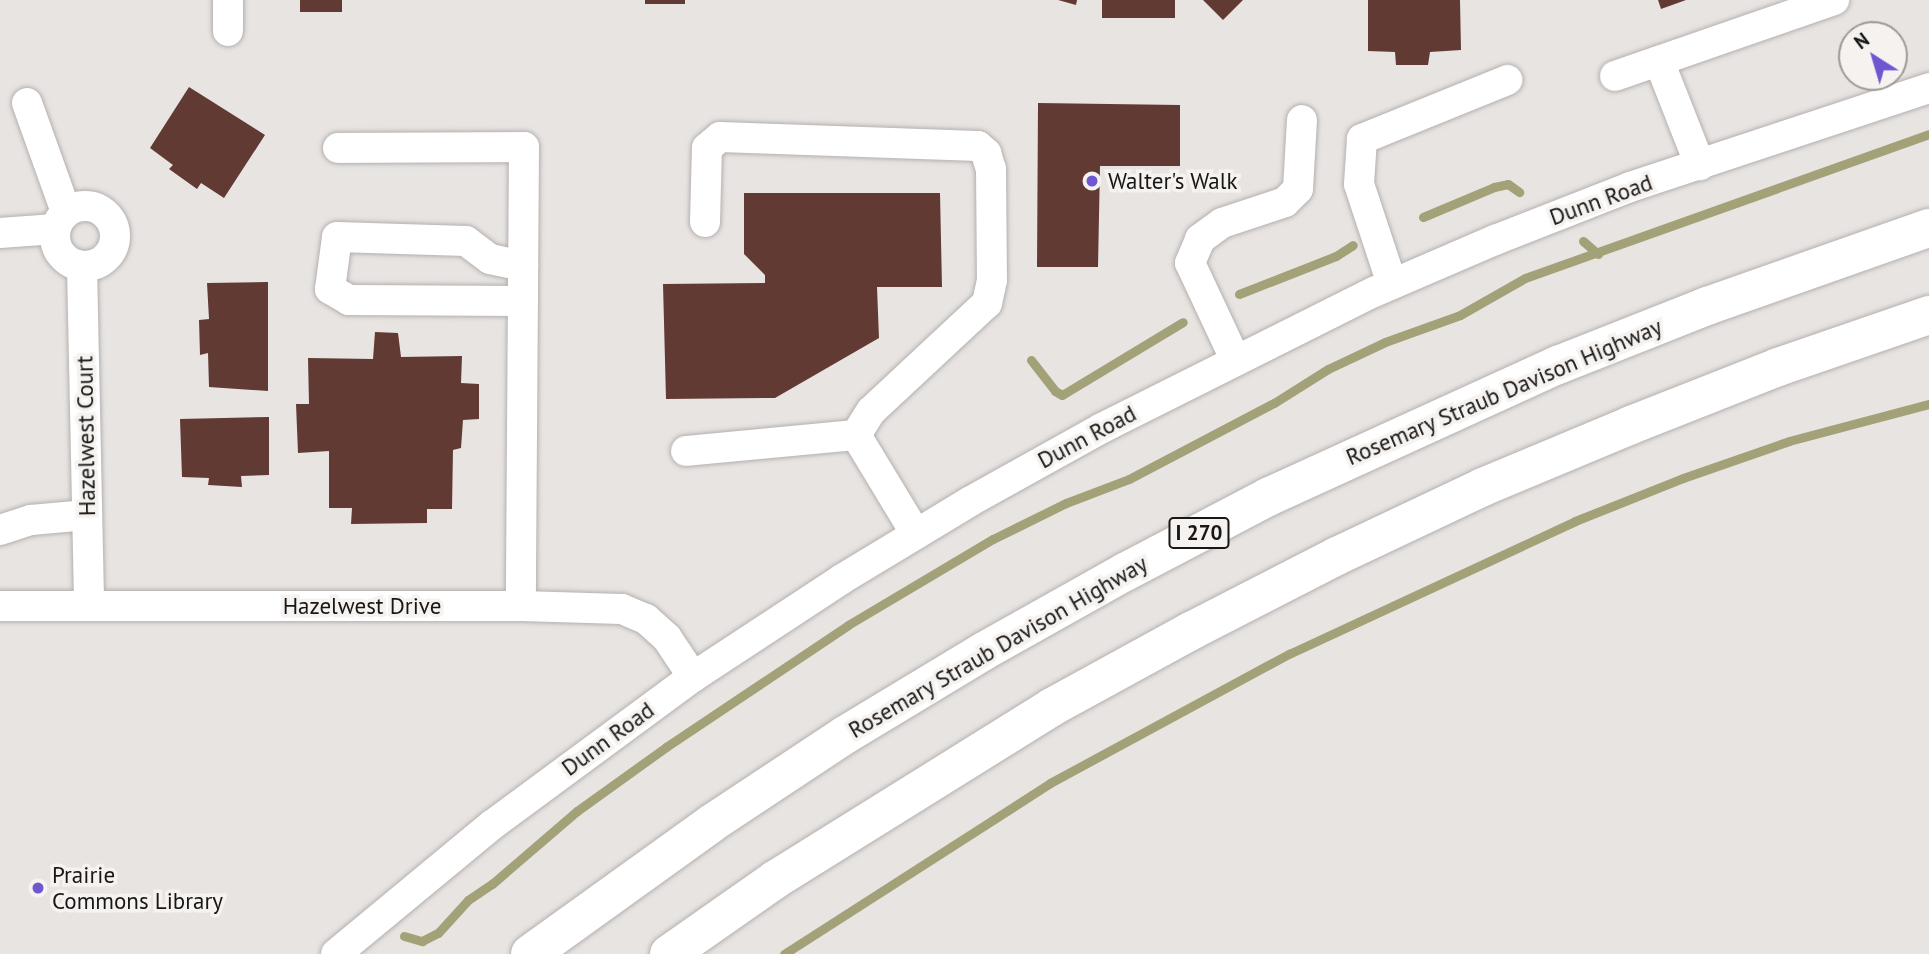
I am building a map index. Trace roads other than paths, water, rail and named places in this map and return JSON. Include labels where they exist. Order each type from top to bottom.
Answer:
[{"type":"highway","name":"Rosemary Straub Davison Highway","points":[[530,954],[712,823],[845,735],[996,644],[1268,497],[1558,365],[1707,306],[1929,228]]},
{"type":"highway","points":[[669,954],[787,872],[1040,714],[1191,631],[1337,556],[1483,487],[1631,425],[1778,368],[1929,315]]},
{"type":"street","points":[[228,0],[228,31]]},
{"type":"street","points":[[1615,76],[1834,0]]},
{"type":"street","points":[[1659,61],[1700,165]]},
{"type":"street","points":[[1392,284],[1359,184],[1362,139],[1507,80]]},
{"type":"street","name":"Dunn Road","points":[[336,954],[492,825],[693,677],[916,534],[1102,428],[1236,359],[1392,284],[1630,187],[1929,88]]},
{"type":"street","points":[[0,233],[61,221],[75,207],[94,207],[103,211],[114,227],[116,237],[108,255],[92,265],[72,264],[58,250],[61,221],[27,103]]},
{"type":"street","points":[[1236,359],[1190,263],[1200,239],[1222,223],[1285,202],[1298,189],[1302,120]]},
{"type":"street","points":[[705,222],[707,148],[720,137],[978,146],[986,153],[991,169],[992,280],[987,303],[871,411],[856,435]]},
{"type":"street","points":[[338,148],[524,147],[521,606]]},
{"type":"street","points":[[523,266],[490,259],[466,241],[337,237],[330,289],[349,300],[523,301]]},
{"type":"street","name":"Hazelwest Court","points":[[82,266],[89,606]]},
{"type":"street","points":[[686,452],[856,435]]},
{"type":"street","points":[[856,435],[916,534]]},
{"type":"street","points":[[0,530],[31,520],[87,515]]},
{"type":"street","name":"Hazelwest Drive","points":[[0,607],[521,606],[622,609],[646,619],[667,638],[693,677]]},
{"type":"waterway","points":[[404,936],[422,941],[438,933],[468,900],[492,884],[577,811],[666,747],[848,625],[993,539],[1066,503],[1129,479],[1274,403],[1328,369],[1385,342],[1460,315],[1525,278],[1929,134]]},
{"type":"waterway","points":[[1423,217],[1494,187],[1508,184],[1519,192]]},
{"type":"waterway","points":[[1583,241],[1598,254]]},
{"type":"waterway","points":[[1239,294],[1336,256],[1353,245]]},
{"type":"waterway","points":[[1031,360],[1055,391],[1062,395],[1183,322]]},
{"type":"waterway","points":[[784,954],[1050,783],[1289,654],[1575,521],[1683,478],[1789,441],[1929,404]]},
{"type":"place","name":"Walter's Walk","points":[[1092,181]]},
{"type":"place","name":"Prairie Commons Library","points":[[38,888]]}]
